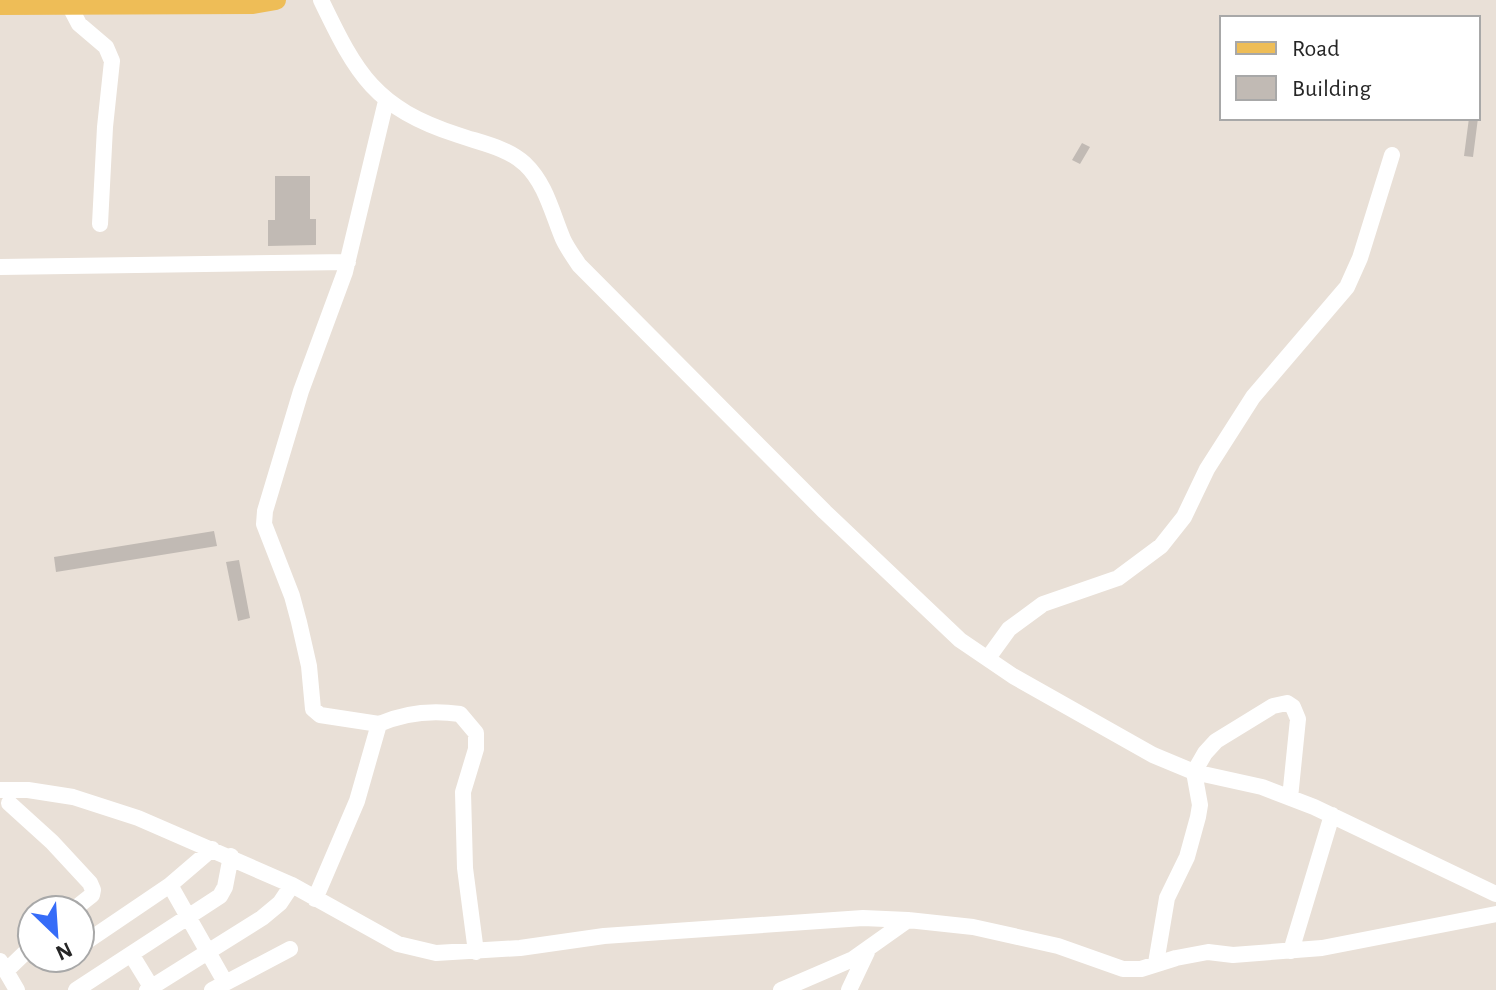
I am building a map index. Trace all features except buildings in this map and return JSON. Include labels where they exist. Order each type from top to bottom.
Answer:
[{"type":"main road","points":[[0,5],[99,2],[253,4],[276,0]]},
{"type":"street","points":[[321,0],[360,73],[386,101],[421,121],[499,148],[523,162],[539,180],[564,241],[579,265],[929,613],[960,640],[1036,689],[1153,755],[1194,772],[1262,787],[1332,815],[1496,894]]},
{"type":"street","points":[[61,3],[79,24],[106,47],[112,61],[100,224]]},
{"type":"street","points":[[386,101],[348,262],[301,391],[265,511],[264,524],[299,622],[309,666],[313,709],[320,715],[379,724],[409,715],[443,711],[460,714],[476,733],[476,749],[463,792],[465,868],[476,952]]},
{"type":"street","points":[[988,658],[1009,629],[1043,604],[1118,578],[1161,546],[1184,517],[1207,469],[1253,397],[1347,287],[1360,258],[1392,155]]},
{"type":"street","points":[[0,267],[348,262]]},
{"type":"street","points":[[1156,963],[1167,898],[1187,857],[1198,817],[1200,805],[1194,772],[1216,741],[1273,706],[1287,703],[1293,707],[1298,719],[1290,798]]},
{"type":"street","points":[[315,899],[357,801],[379,724]]},
{"type":"street","points":[[5,800],[73,797],[138,818],[292,885],[398,944],[436,953],[476,952],[604,936],[863,918],[973,927],[1058,946],[1123,969],[1141,969],[1208,952],[1233,955],[1291,951],[1395,935],[1496,914]]},
{"type":"street","points":[[5,800],[60,850],[90,883],[92,894]]},
{"type":"street","points":[[1291,951],[1332,815]]},
{"type":"street","points":[[96,935],[170,885],[212,849]]},
{"type":"street","points":[[76,990],[220,896],[225,887],[231,856]]},
{"type":"street","points":[[170,885],[206,951],[218,986],[290,949]]},
{"type":"street","points":[[131,954],[151,989],[262,918],[280,903],[292,885]]},
{"type":"street","points":[[781,990],[853,959],[908,920]]},
{"type":"street","points":[[849,990],[867,950]]},
{"type":"street","points":[[3,966],[17,990]]}]
